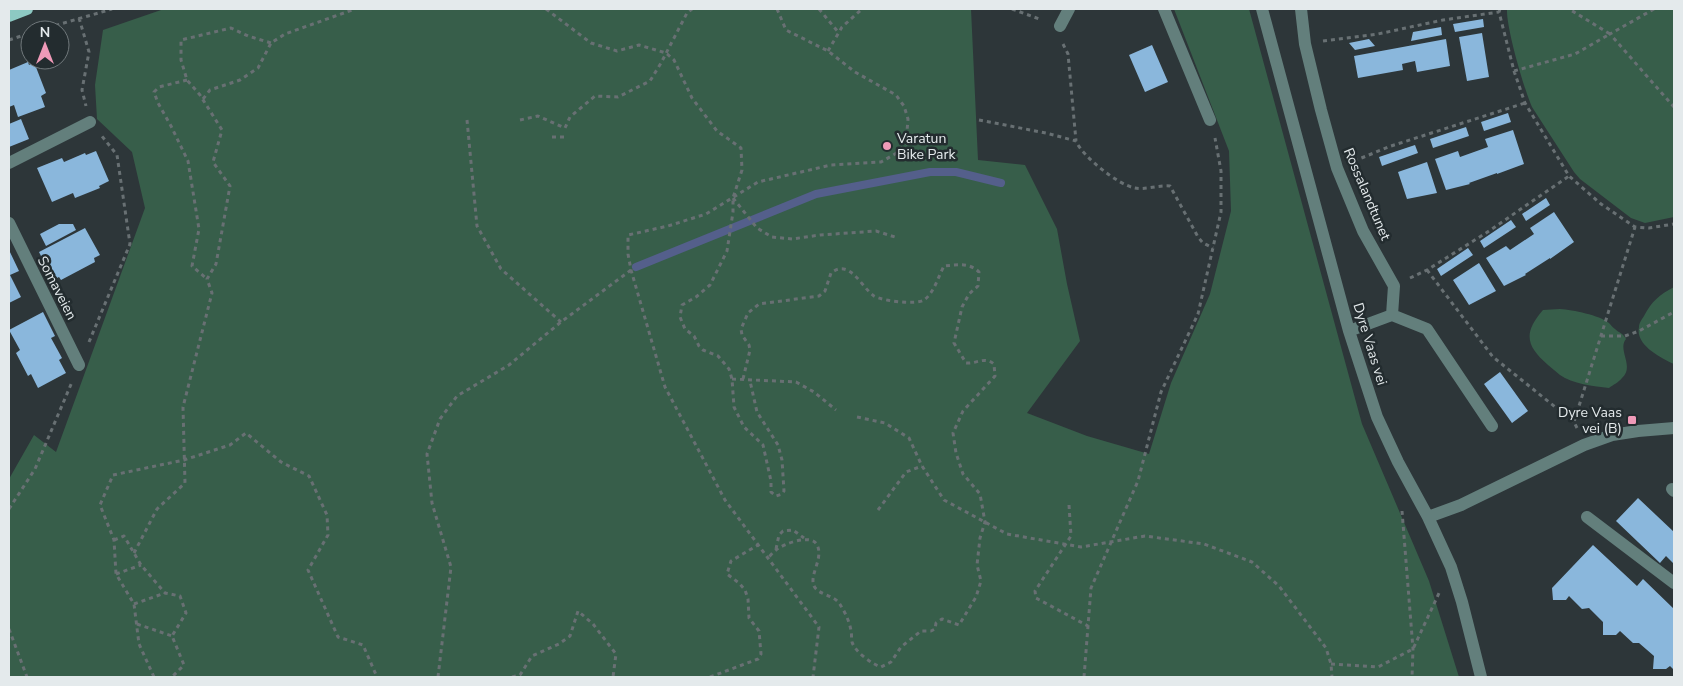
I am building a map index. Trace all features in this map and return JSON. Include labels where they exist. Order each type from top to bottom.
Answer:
[{"type":"main road","points":[[9,16],[26,9]]},
{"type":"street","points":[[1060,26],[1069,9]]},
{"type":"street","points":[[1164,9],[1210,120]]},
{"type":"street","name":"Dyre Vaas vei","points":[[1262,9],[1349,331],[1377,417],[1451,567],[1481,677]]},
{"type":"street","name":"Rossalandtunet","points":[[1301,9],[1305,44],[1337,168],[1363,231],[1394,286]]},
{"type":"street","points":[[9,162],[90,122]]},
{"type":"street","name":"Somaveien","points":[[9,223],[79,365]]},
{"type":"street","points":[[1392,314],[1394,286]]},
{"type":"street","points":[[1349,331],[1392,314],[1426,329],[1492,426]]},
{"type":"street","points":[[1428,517],[1460,505],[1584,445],[1612,435],[1674,428]]},
{"type":"street","points":[[1587,517],[1674,583]]},
{"type":"path","points":[[70,21],[112,9]]},
{"type":"path","points":[[203,99],[210,90],[240,80],[258,68],[271,43],[285,34],[355,9]]},
{"type":"path","points":[[546,9],[591,43],[617,51],[640,45],[666,53],[674,60],[692,98],[717,131],[741,148],[742,170],[733,198],[733,212],[727,251],[721,265],[706,289],[682,305],[680,317],[685,329],[694,336],[698,346],[718,356],[729,369],[732,379],[734,408],[744,427],[763,445],[771,482],[771,492],[776,496],[782,494],[784,490],[782,460],[778,445],[757,412],[750,381]]},
{"type":"path","points":[[520,120],[538,116],[565,128],[570,118],[594,96],[618,97],[650,81],[687,12],[692,9]]},
{"type":"path","points":[[777,9],[786,30],[828,51],[855,72],[896,95],[904,106],[908,119],[906,144],[895,154],[881,162],[831,164],[758,182],[706,214],[668,226],[628,235],[628,254],[665,387],[725,500],[819,627],[813,677]]},
{"type":"path","points":[[819,9],[839,33]]},
{"type":"path","points":[[828,51],[842,27],[862,9]]},
{"type":"path","points":[[1012,9],[1060,26],[1063,44],[1068,54],[1076,141],[1079,149],[1124,184],[1141,188],[1170,186],[1198,237],[1203,244],[1213,248]]},
{"type":"path","points":[[1570,9],[1610,34],[1674,107]]},
{"type":"path","points":[[1514,71],[1575,54],[1654,9]]},
{"type":"path","points":[[1305,44],[1378,34],[1500,10],[1514,71],[1525,103],[1569,176],[1601,204],[1635,226],[1649,228],[1674,224]]},
{"type":"path","points":[[9,509],[35,470],[130,244],[117,155],[90,122],[82,90],[89,52],[79,18]]},
{"type":"path","points":[[207,279],[216,264],[230,186],[213,162],[222,130],[203,99],[187,80],[181,60],[181,40],[231,28],[248,36],[271,43]]},
{"type":"path","points":[[134,553],[157,509],[185,483],[183,407],[212,294],[207,279],[192,266],[199,229],[188,161],[154,92],[159,87],[187,80]]},
{"type":"path","points":[[1337,168],[1391,146],[1525,103]]},
{"type":"path","points":[[467,120],[477,226],[501,269],[561,322]]},
{"type":"path","points":[[980,120],[1076,141]]},
{"type":"path","points":[[1084,677],[1091,588],[1138,481],[1161,392],[1198,314],[1213,248],[1221,212],[1221,171],[1217,145],[1210,120]]},
{"type":"path","points":[[552,137],[565,137]]},
{"type":"path","points":[[1394,286],[1427,270],[1569,176]]},
{"type":"path","points":[[733,198],[757,228],[772,237],[792,239],[876,231],[898,238]]},
{"type":"path","points":[[1574,422],[1635,226]]},
{"type":"path","points":[[743,379],[750,350],[741,329],[748,313],[759,304],[818,296],[825,291],[831,273],[842,269],[852,272],[874,296],[902,302],[922,301],[930,294],[944,266],[965,264],[979,272],[978,286],[969,294],[962,307],[954,344],[966,363],[989,360],[994,364],[995,376],[963,411],[953,433],[956,453],[963,474],[980,494],[985,522],[980,538],[977,565],[981,581],[976,597],[959,625],[942,619],[936,623],[934,629],[922,631],[901,647],[891,662],[881,667],[863,655],[853,644],[851,628],[841,605],[834,597],[818,591],[815,587],[813,582],[820,555],[817,544],[812,539],[804,538],[776,549],[768,558]]},
{"type":"path","points":[[438,677],[451,567],[432,503],[427,454],[440,419],[457,396],[509,365],[561,322],[631,270]]},
{"type":"path","points":[[1427,270],[1493,357],[1574,422],[1584,445]]},
{"type":"path","points":[[1601,336],[1625,336],[1639,332],[1674,312]]},
{"type":"path","points":[[732,379],[796,382],[814,392],[836,410]]},
{"type":"path","points":[[857,417],[885,423],[909,438],[922,466],[944,500],[1007,534],[1081,547],[1145,536],[1204,544],[1252,562],[1279,586],[1326,648],[1332,664],[1332,677]]},
{"type":"path","points":[[154,677],[139,644],[134,604],[116,574],[114,540],[100,505],[113,475],[184,460],[230,446],[246,433],[281,462],[309,476],[328,515],[328,535],[308,570],[338,637],[363,645],[377,677]]},
{"type":"path","points":[[878,510],[906,472],[922,466]]},
{"type":"path","points":[[1401,501],[1414,649],[1412,677]]},
{"type":"path","points":[[1069,505],[1071,536],[1035,591],[1036,598],[1088,626]]},
{"type":"path","points":[[776,549],[779,535],[784,531],[793,530],[804,538]]},
{"type":"path","points":[[114,540],[124,536],[141,565],[166,593]]},
{"type":"path","points":[[710,677],[758,659],[761,654],[759,631],[749,618],[748,599],[739,584],[727,574],[731,561],[758,545]]},
{"type":"path","points":[[116,574],[141,565]]},
{"type":"path","points":[[1332,664],[1378,666],[1414,649],[1451,567]]},
{"type":"path","points":[[134,604],[166,593],[180,596],[186,613],[172,636]]},
{"type":"path","points":[[512,677],[520,675],[532,656],[570,636],[578,611],[593,624],[616,654],[613,677]]},
{"type":"path","points":[[137,624],[172,636],[184,665],[172,677]]},
{"type":"path","points":[[9,629],[27,677]]},
{"type":"green space","points":[[164,9],[971,9],[978,160],[1025,165],[1057,229],[1080,341],[1027,413],[1087,436],[1149,454],[1171,383],[1210,294],[1231,211],[1229,151],[1174,9],[1249,9],[1362,424],[1429,581],[1459,677],[9,677],[9,479],[34,435],[56,452],[145,208],[132,152],[97,119],[95,85],[103,30]]},
{"type":"green space","points":[[1507,9],[1674,9],[1674,217],[1645,223],[1631,218],[1580,179],[1574,172],[1532,107],[1516,58],[1509,29]]},
{"type":"green space","points":[[1674,287],[1674,364],[1662,358],[1645,345],[1639,334],[1639,326],[1653,302]]},
{"type":"green space","points":[[1560,309],[1593,315],[1605,320],[1624,335],[1626,339],[1623,348],[1627,368],[1626,373],[1619,381],[1609,388],[1571,381],[1558,374],[1535,352],[1530,339],[1532,326],[1543,310]]},
{"type":"building","points":[[1483,19],[1484,27],[1455,32],[1453,24]]},
{"type":"building","points":[[1441,27],[1442,35],[1411,41],[1413,32]]},
{"type":"building","points":[[1482,33],[1489,77],[1467,81],[1459,37]]},
{"type":"building","points":[[1369,39],[1375,46],[1355,50],[1349,43]]},
{"type":"building","points":[[1446,39],[1450,66],[1417,72],[1415,61],[1402,64],[1403,70],[1358,78],[1354,56]]},
{"type":"building","points":[[1152,45],[1168,82],[1145,92],[1129,55]]},
{"type":"building","points":[[20,65],[20,70],[37,70],[46,93],[41,96],[45,107],[18,117],[14,105],[9,107],[9,70]]},
{"type":"building","points":[[1508,113],[1511,122],[1484,131],[1481,122]]},
{"type":"building","points":[[21,119],[29,139],[9,147],[9,124]]},
{"type":"building","points":[[1466,127],[1469,136],[1433,148],[1430,139]]},
{"type":"building","points":[[1513,130],[1524,164],[1470,184],[1446,190],[1435,159],[1458,151],[1460,157],[1488,147],[1485,139]]},
{"type":"building","points":[[1415,145],[1418,153],[1382,166],[1379,157]]},
{"type":"building","points":[[96,151],[109,181],[99,186],[100,188],[75,198],[73,193],[52,202],[37,168],[62,158],[64,162],[85,153],[86,155]]},
{"type":"building","points":[[1427,162],[1437,193],[1407,199],[1398,172]]},
{"type":"building","points":[[1546,198],[1550,205],[1526,221],[1522,214]]},
{"type":"building","points":[[1554,212],[1574,242],[1526,275],[1504,286],[1486,258],[1506,246],[1510,250],[1534,234],[1530,228]]},
{"type":"building","points":[[1511,220],[1516,227],[1484,248],[1480,241]]},
{"type":"building","points":[[59,224],[73,224],[76,230],[46,246],[40,234]]},
{"type":"building","points":[[85,228],[100,255],[94,258],[95,262],[61,280],[59,277],[53,280],[39,252]]},
{"type":"building","points":[[1468,248],[1473,255],[1441,276],[1437,269]]},
{"type":"building","points":[[9,250],[19,271],[10,275],[21,297],[9,303]]},
{"type":"building","points":[[1479,263],[1496,291],[1469,305],[1453,280]]},
{"type":"building","points":[[43,312],[55,336],[51,338],[62,358],[59,360],[66,373],[38,388],[31,374],[28,376],[16,353],[20,350],[9,330]]},
{"type":"building","points":[[1500,372],[1528,411],[1512,423],[1484,384]]},
{"type":"building","points":[[1638,498],[1674,532],[1674,564],[1666,556],[1660,563],[1616,521]]},
{"type":"building","points":[[1593,545],[1637,586],[1643,579],[1674,609],[1674,670],[1670,666],[1666,669],[1653,669],[1654,656],[1639,643],[1633,643],[1620,631],[1616,635],[1603,635],[1603,622],[1589,608],[1582,609],[1569,596],[1566,600],[1553,600],[1552,588]]},
{"type":"waterway","points":[[636,267],[816,194],[930,172],[956,172],[1001,183]]},
{"type":"place","name":"Varatun Bike Park","points":[[887,146]]},
{"type":"place","name":"Dyre Vaas vei (B)","points":[[1632,420]]}]
